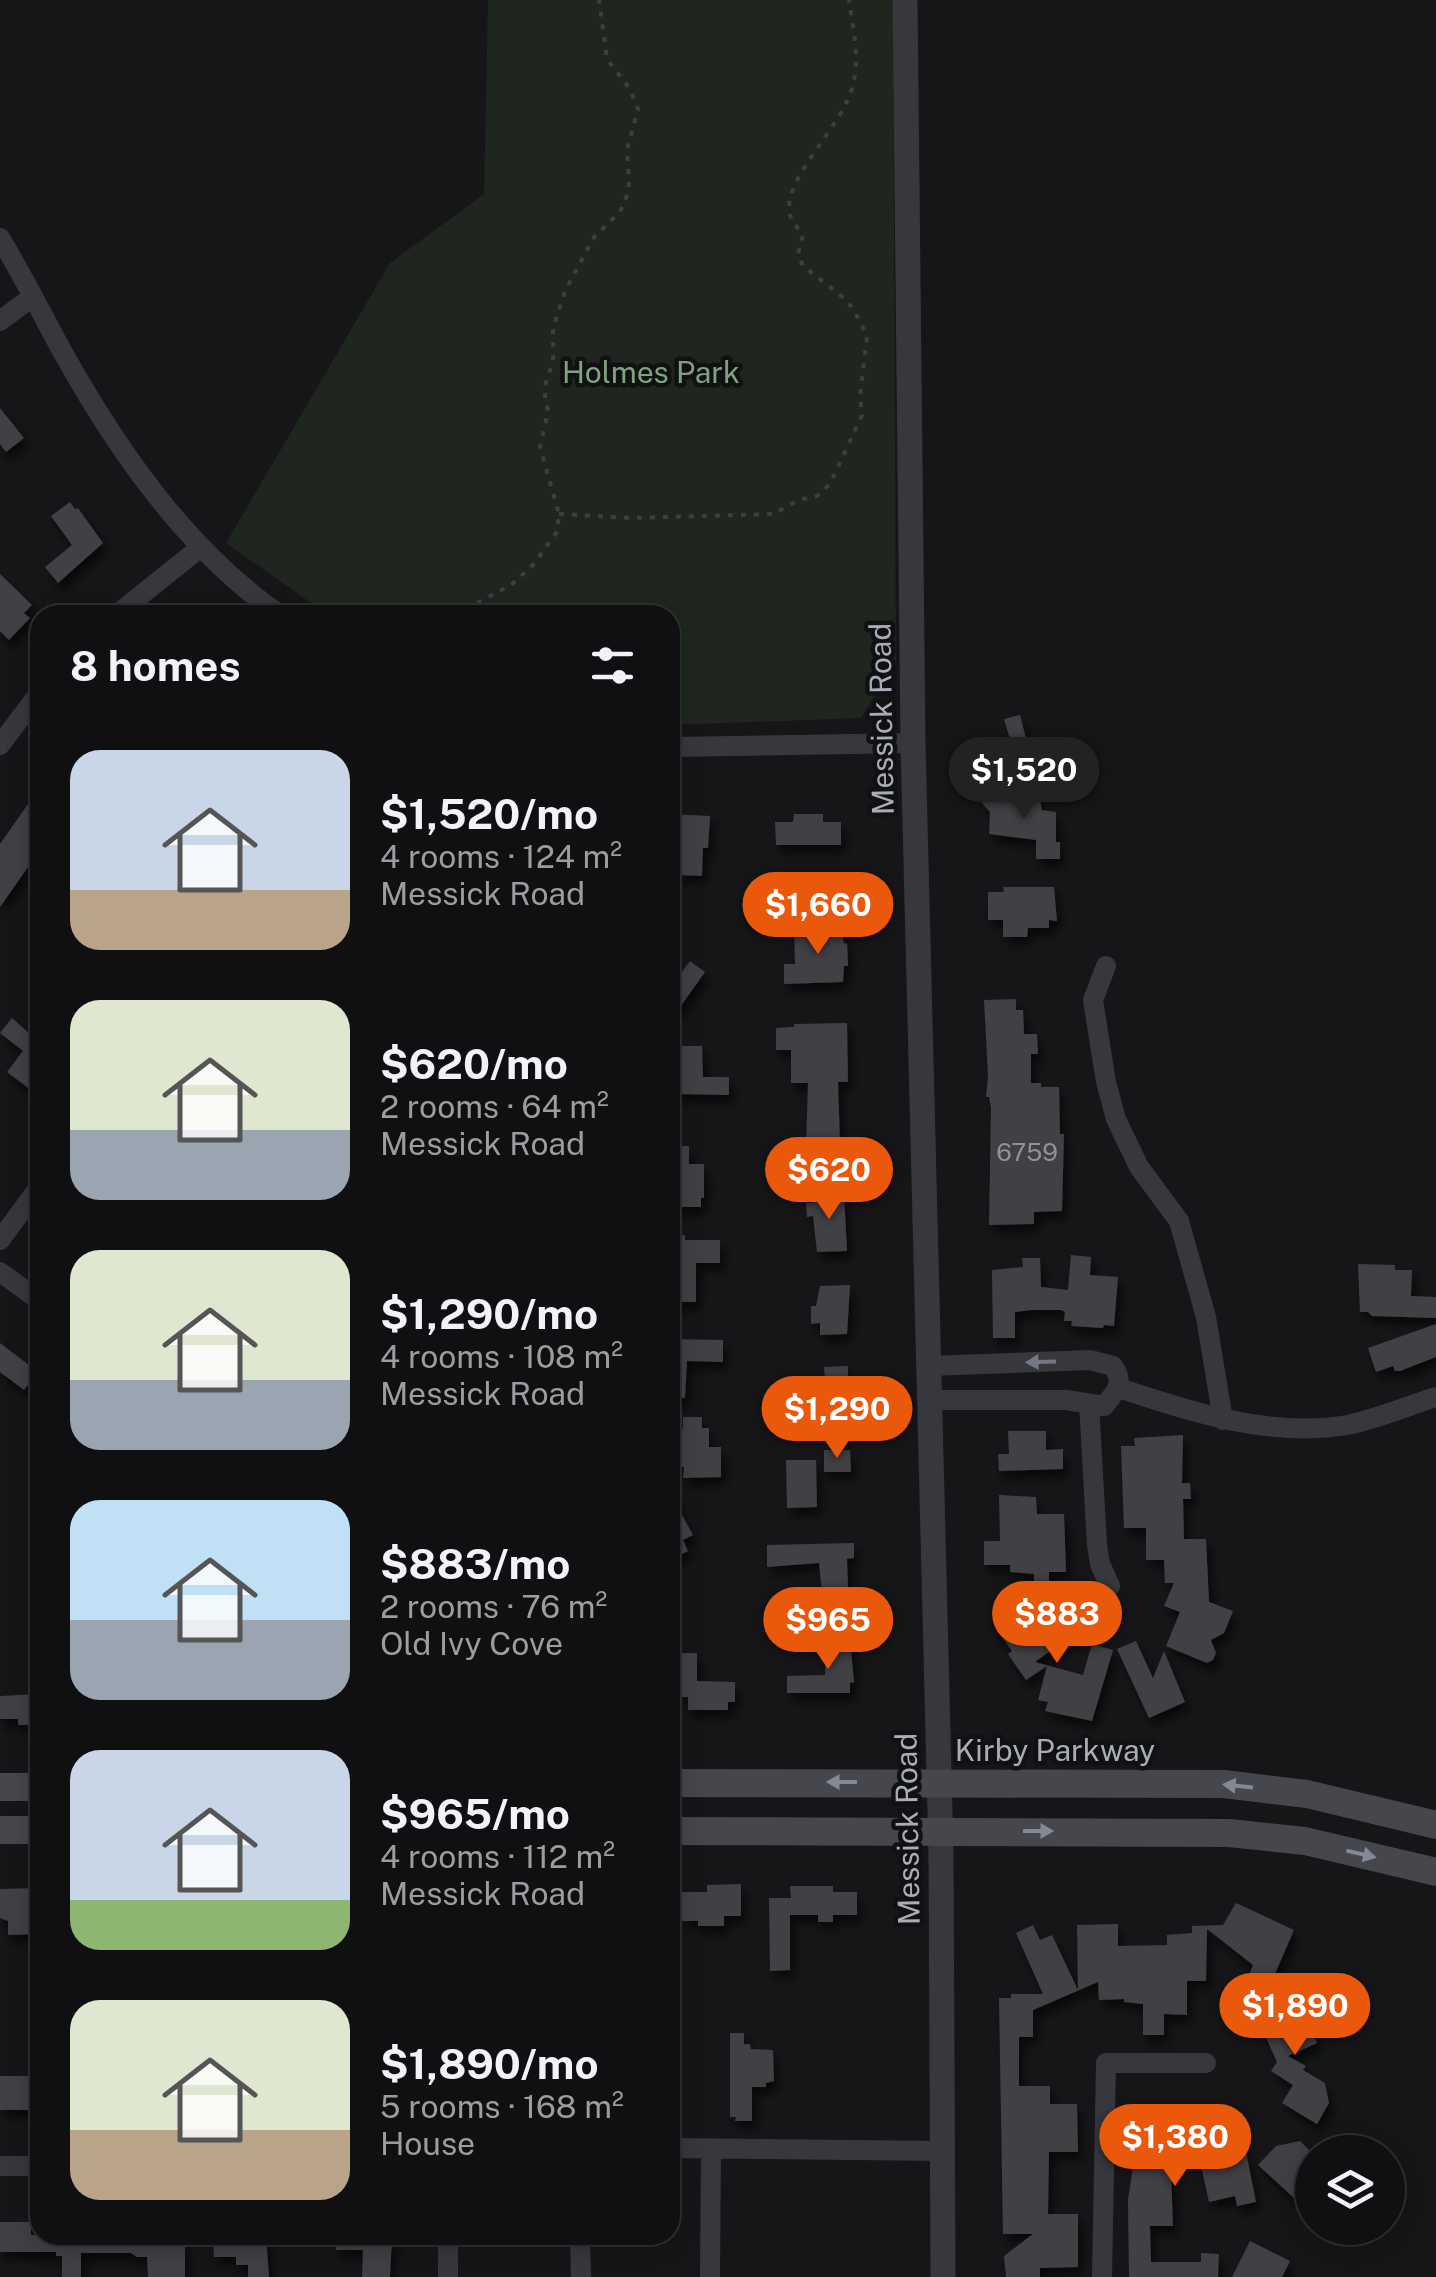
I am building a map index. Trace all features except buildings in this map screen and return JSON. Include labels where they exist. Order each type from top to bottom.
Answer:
[{"type":"main road","name":"Kirby Parkway","points":[[680,1783],[1224,1784],[1308,1794],[1436,1824]]},
{"type":"main road","points":[[0,1787],[30,1786]]},
{"type":"main road","points":[[0,1830],[30,1830]]},
{"type":"main road","points":[[680,1830],[1229,1833],[1304,1841],[1436,1872]]},
{"type":"street","name":"Messick Road","points":[[904,0],[913,743],[940,1782],[943,2277]]},
{"type":"street","points":[[0,238],[108,426],[150,485],[201,547],[268,605]]},
{"type":"street","points":[[0,321],[32,297]]},
{"type":"street","points":[[128,605],[201,547]]},
{"type":"street","points":[[0,745],[30,705]]},
{"type":"street","points":[[680,747],[913,743]]},
{"type":"street","points":[[1106,966],[1092,1000],[1106,1082],[1116,1118],[1138,1167],[1179,1221],[1206,1317],[1223,1420]]},
{"type":"street","points":[[0,1240],[30,1200]]},
{"type":"street","points":[[0,1272],[30,1294]]},
{"type":"street","points":[[929,1366],[1090,1360],[1114,1366],[1120,1376],[1119,1388],[1104,1406],[1066,1400],[930,1400]]},
{"type":"street","points":[[1119,1388],[1223,1420],[1311,1428],[1349,1424],[1436,1397]]},
{"type":"street","points":[[1089,1404],[1096,1545],[1110,1586]]},
{"type":"street","points":[[1102,2277],[1106,2064],[1206,2063]]},
{"type":"street","points":[[680,2148],[942,2150]]},
{"type":"street","points":[[710,2277],[711,2148]]},
{"type":"street","points":[[0,2166],[30,2166]]},
{"type":"street","points":[[448,2245],[448,2277]]},
{"type":"street","points":[[580,2245],[580,2277]]},
{"type":"path","points":[[475,605],[524,575],[552,541],[559,514],[540,446],[548,410],[544,389],[553,361],[552,328],[594,237],[620,212],[629,184],[627,150],[638,110],[630,89],[607,59],[599,0]]},
{"type":"path","points":[[559,514],[631,518],[773,514],[816,496],[830,484],[862,415],[866,336],[846,299],[803,266],[798,254],[803,235],[791,220],[789,208],[798,182],[848,102],[853,86],[856,46],[849,0]]},
{"type":"green space","name":"Holmes Park","points":[[488,0],[893,0],[896,664],[861,718],[680,725],[680,605],[314,605],[226,543],[390,263],[484,194]]}]
